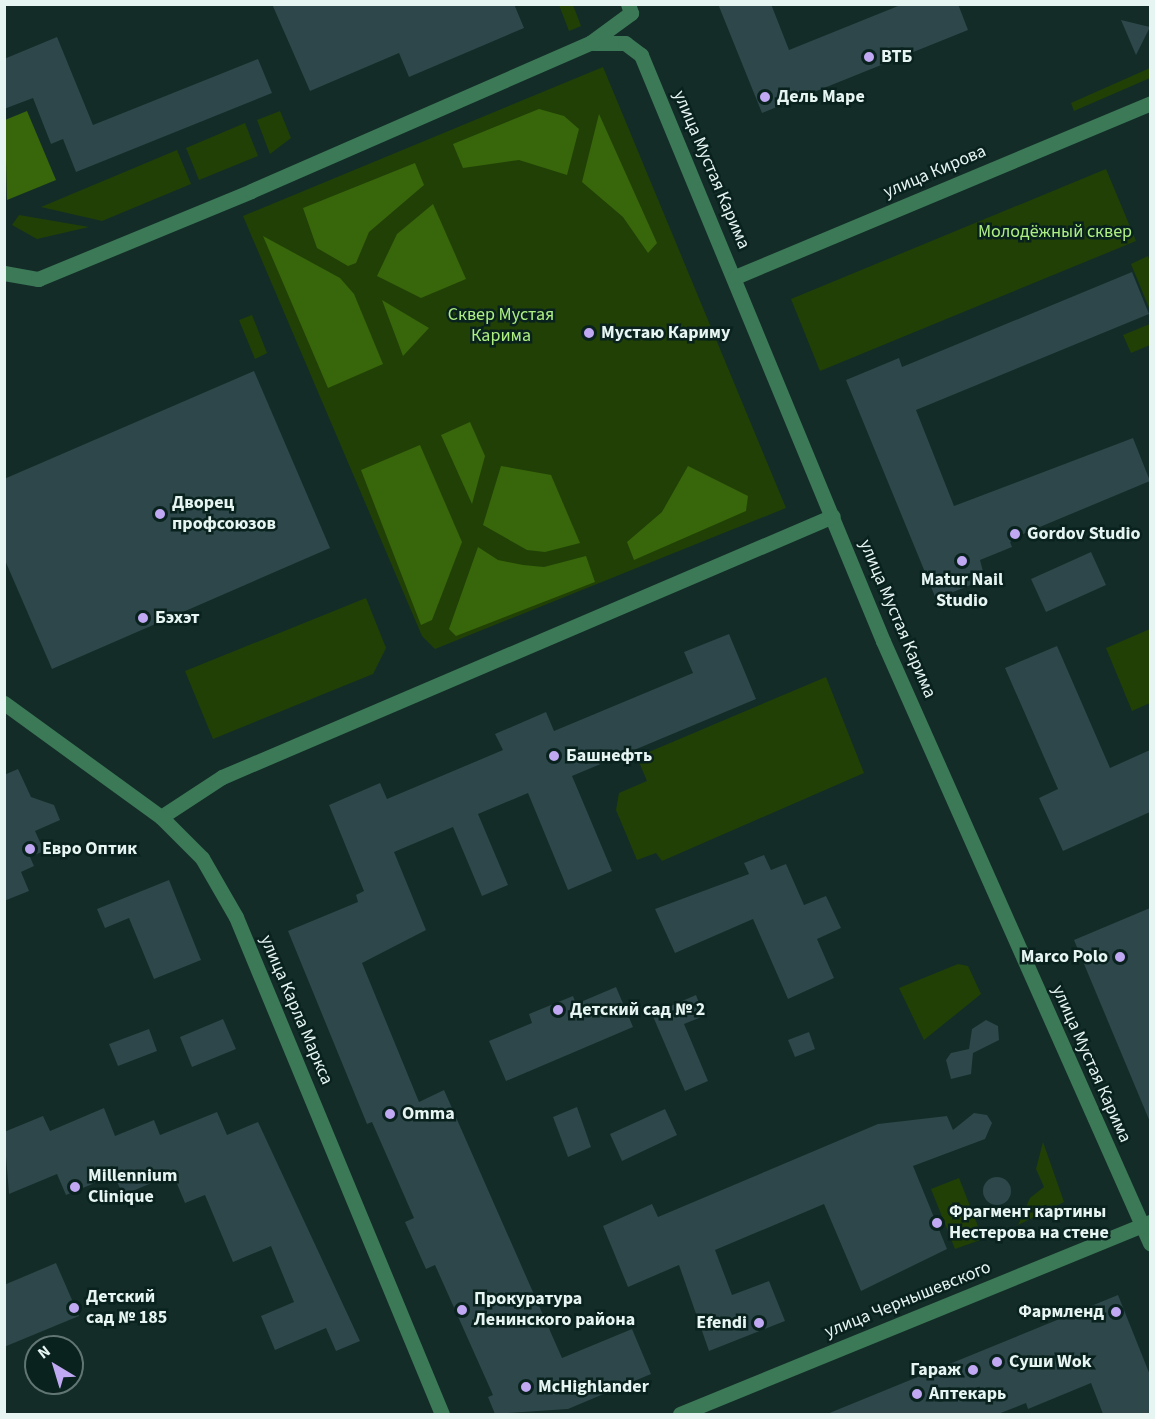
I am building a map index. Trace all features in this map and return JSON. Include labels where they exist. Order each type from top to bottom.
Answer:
[{"type":"street","points":[[4,273],[38,279],[590,43],[630,9]]},
{"type":"street","name":"улица Мустая Карима","points":[[590,43],[625,43],[641,55],[833,516],[1147,1223],[1150,1243]]},
{"type":"street","name":"улица Кирова","points":[[735,277],[1150,103]]},
{"type":"street","points":[[161,818],[222,777],[833,516]]},
{"type":"street","name":"улица Карла Маркса","points":[[4,703],[161,818],[202,858],[236,917],[442,1414]]},
{"type":"street","name":"улица Чернышевского","points":[[680,1414],[1147,1223]]},
{"type":"green space","points":[[559,5],[573,5],[581,26],[569,31]]},
{"type":"green space","name":"Сквер Мустая Карима","points":[[603,67],[786,508],[435,649],[422,636],[243,216]]},
{"type":"green space","points":[[1150,68],[1150,78],[1074,111],[1071,103]]},
{"type":"green space","points":[[539,109],[564,116],[579,129],[567,175],[519,160],[463,168],[453,144]]},
{"type":"green space","points":[[27,111],[56,180],[7,200],[5,120]]},
{"type":"green space","points":[[280,111],[291,138],[270,154],[257,120]]},
{"type":"green space","points":[[599,114],[657,243],[648,253],[623,217],[582,182]]},
{"type":"green space","points":[[245,123],[258,156],[199,180],[186,148]]},
{"type":"green space","points":[[177,150],[191,184],[102,221],[41,207]]},
{"type":"green space","points":[[415,163],[424,185],[369,232],[356,263],[348,266],[317,248],[303,208]]},
{"type":"green space","name":"Молодёжный сквер","points":[[1106,169],[1136,241],[820,371],[791,299]]},
{"type":"green space","points":[[433,204],[466,279],[421,298],[377,276],[397,234]]},
{"type":"green space","points":[[19,215],[89,227],[37,239],[12,225]]},
{"type":"green space","points":[[263,236],[340,278],[354,294],[383,364],[328,388]]},
{"type":"green space","points":[[1148,256],[1150,261],[1150,310],[1131,264]]},
{"type":"green space","points":[[382,300],[429,328],[403,356]]},
{"type":"green space","points":[[252,315],[267,353],[255,359],[239,320]]},
{"type":"green space","points":[[1150,324],[1150,345],[1131,353],[1123,335]]},
{"type":"green space","points":[[470,422],[485,456],[472,504],[441,435]]},
{"type":"green space","points":[[420,445],[462,542],[432,620],[421,625],[361,470]]},
{"type":"green space","points":[[501,466],[551,475],[580,543],[545,552],[527,550],[483,525]]},
{"type":"green space","points":[[688,466],[748,496],[746,511],[634,560],[627,542],[662,512]]},
{"type":"green space","points":[[478,547],[498,560],[544,567],[586,556],[595,582],[456,636],[449,629]]},
{"type":"green space","points":[[366,598],[386,648],[373,674],[213,739],[185,671]]},
{"type":"green space","points":[[1150,629],[1150,703],[1132,711],[1106,648]]},
{"type":"green space","points":[[826,677],[864,773],[662,861],[656,853],[637,860],[616,810],[619,793],[647,781],[637,757]]},
{"type":"green space","points":[[958,964],[968,966],[981,994],[924,1040],[899,988]]},
{"type":"green space","points":[[1043,1142],[1064,1202],[1018,1225],[1030,1198],[1044,1187],[1036,1169]]},
{"type":"green space","points":[[959,1178],[983,1239],[955,1249],[931,1189]]},
{"type":"building","points":[[272,4],[514,4],[524,28],[409,77],[399,53],[310,91]]},
{"type":"building","points":[[718,4],[771,4],[789,50],[903,4],[958,4],[968,30],[762,113]]},
{"type":"building","points":[[1121,20],[1150,27],[1136,55]]},
{"type":"building","points":[[57,37],[93,125],[258,59],[272,93],[76,172],[63,139],[51,144],[33,98],[4,109],[4,59]]},
{"type":"building","points":[[1132,272],[1149,314],[916,410],[954,506],[1133,438],[1150,481],[1023,534],[1010,542],[1012,547],[980,560],[985,579],[936,599],[846,380],[899,358],[902,367]]},
{"type":"building","name":"Дворец профсоюзов","points":[[254,371],[330,548],[52,669],[4,558],[4,479]]},
{"type":"building","points":[[1091,552],[1106,585],[1046,612],[1031,579]]},
{"type":"building","points":[[729,634],[756,699],[572,776],[612,871],[568,890],[528,793],[478,814],[508,885],[482,896],[453,827],[394,852],[426,930],[362,963],[419,1102],[444,1090],[562,1358],[632,1329],[651,1374],[568,1409],[495,1414],[488,1397],[493,1395],[435,1265],[426,1269],[405,1222],[414,1218],[372,1122],[367,1124],[288,931],[358,902],[356,895],[364,891],[329,805],[380,783],[387,799],[503,750],[495,734],[546,712],[554,731],[693,673],[684,652]]},
{"type":"building","points":[[1057,646],[1110,768],[1150,750],[1150,812],[1063,851],[1039,798],[1058,789],[1005,668]]},
{"type":"building","points":[[18,769],[31,797],[54,805],[60,820],[35,831],[44,851],[30,857],[34,866],[21,872],[29,891],[4,901],[4,775]]},
{"type":"building","points":[[764,855],[771,870],[786,864],[804,905],[826,896],[841,928],[817,939],[834,978],[788,999],[753,919],[675,953],[655,909],[749,874],[744,863]]},
{"type":"building","points":[[169,880],[201,960],[154,979],[129,918],[105,928],[97,909]]},
{"type":"building","points":[[1150,908],[1150,1122],[1074,940]]},
{"type":"building","points":[[616,987],[633,1027],[506,1081],[489,1041],[532,1023],[529,1014],[573,996],[576,1004]]},
{"type":"building","points":[[696,995],[704,1016],[684,1024],[708,1081],[685,1091],[652,1014]]},
{"type":"building","points":[[223,1019],[236,1049],[192,1067],[180,1037]]},
{"type":"building","points":[[986,1020],[998,1026],[999,1040],[973,1053],[971,1074],[951,1079],[946,1060],[951,1053],[969,1049],[972,1029]]},
{"type":"building","points":[[149,1029],[157,1051],[118,1066],[109,1044]]},
{"type":"building","points":[[809,1032],[815,1049],[795,1057],[788,1040]]},
{"type":"building","points":[[577,1107],[591,1147],[568,1157],[553,1117]]},
{"type":"building","points":[[104,1108],[115,1136],[154,1120],[160,1135],[217,1112],[227,1135],[258,1122],[360,1341],[336,1351],[326,1328],[275,1350],[261,1316],[294,1302],[271,1246],[233,1262],[205,1195],[185,1203],[173,1174],[123,1195],[114,1175],[66,1195],[57,1174],[9,1194],[4,1132],[43,1116],[50,1131]]},
{"type":"building","points":[[665,1109],[677,1135],[622,1161],[610,1134]]},
{"type":"building","points":[[974,1113],[987,1115],[992,1123],[985,1139],[913,1166],[947,1249],[861,1291],[824,1204],[715,1250],[732,1295],[769,1281],[785,1321],[709,1351],[679,1265],[628,1287],[603,1226],[652,1204],[658,1217],[878,1124],[947,1116],[953,1130]]},
{"type":"building","points":[[997,1177],[1007,1181],[1011,1191],[1007,1201],[997,1205],[987,1201],[983,1191],[987,1181]]},
{"type":"building","points":[[56,1263],[79,1316],[33,1335],[24,1335],[24,1339],[4,1347],[4,1285]]},
{"type":"building","points":[[1118,1295],[1150,1375],[1150,1414],[1103,1414],[1091,1383],[1028,1409],[1026,1403],[998,1414],[827,1414]]},
{"type":"place","name":"ВТБ","points":[[869,57]]},
{"type":"place","name":"Дель Маре","points":[[765,97]]},
{"type":"place","name":"Мустаю Кариму","points":[[589,333]]},
{"type":"place","name":"Дворец профсоюзов","points":[[160,514]]},
{"type":"place","name":"Gordov Studio","points":[[1015,534]]},
{"type":"place","name":"Matur Nail Studio","points":[[962,561]]},
{"type":"place","name":"Бэхэт","points":[[143,618]]},
{"type":"place","name":"Башнефть","points":[[554,756]]},
{"type":"place","name":"Евро Оптик","points":[[30,849]]},
{"type":"place","name":"Marco Polo","points":[[1120,957]]},
{"type":"place","name":"Детский сад № 2","points":[[558,1010]]},
{"type":"place","name":"Omma","points":[[390,1114]]},
{"type":"place","name":"Millennium Clinique","points":[[75,1187]]},
{"type":"place","name":"Фрагмент картины Нестерова на стене","points":[[937,1223]]},
{"type":"place","name":"Детский сад № 185","points":[[74,1308]]},
{"type":"place","name":"Прокуратура Ленинского района","points":[[462,1310]]},
{"type":"place","name":"Фармленд","points":[[1116,1312]]},
{"type":"place","name":"Efendi","points":[[759,1323]]},
{"type":"place","name":"Суши Wok","points":[[997,1362]]},
{"type":"place","name":"Гараж","points":[[973,1370]]},
{"type":"place","name":"McHighlander","points":[[526,1387]]},
{"type":"place","name":"Аптекарь","points":[[917,1394]]}]
